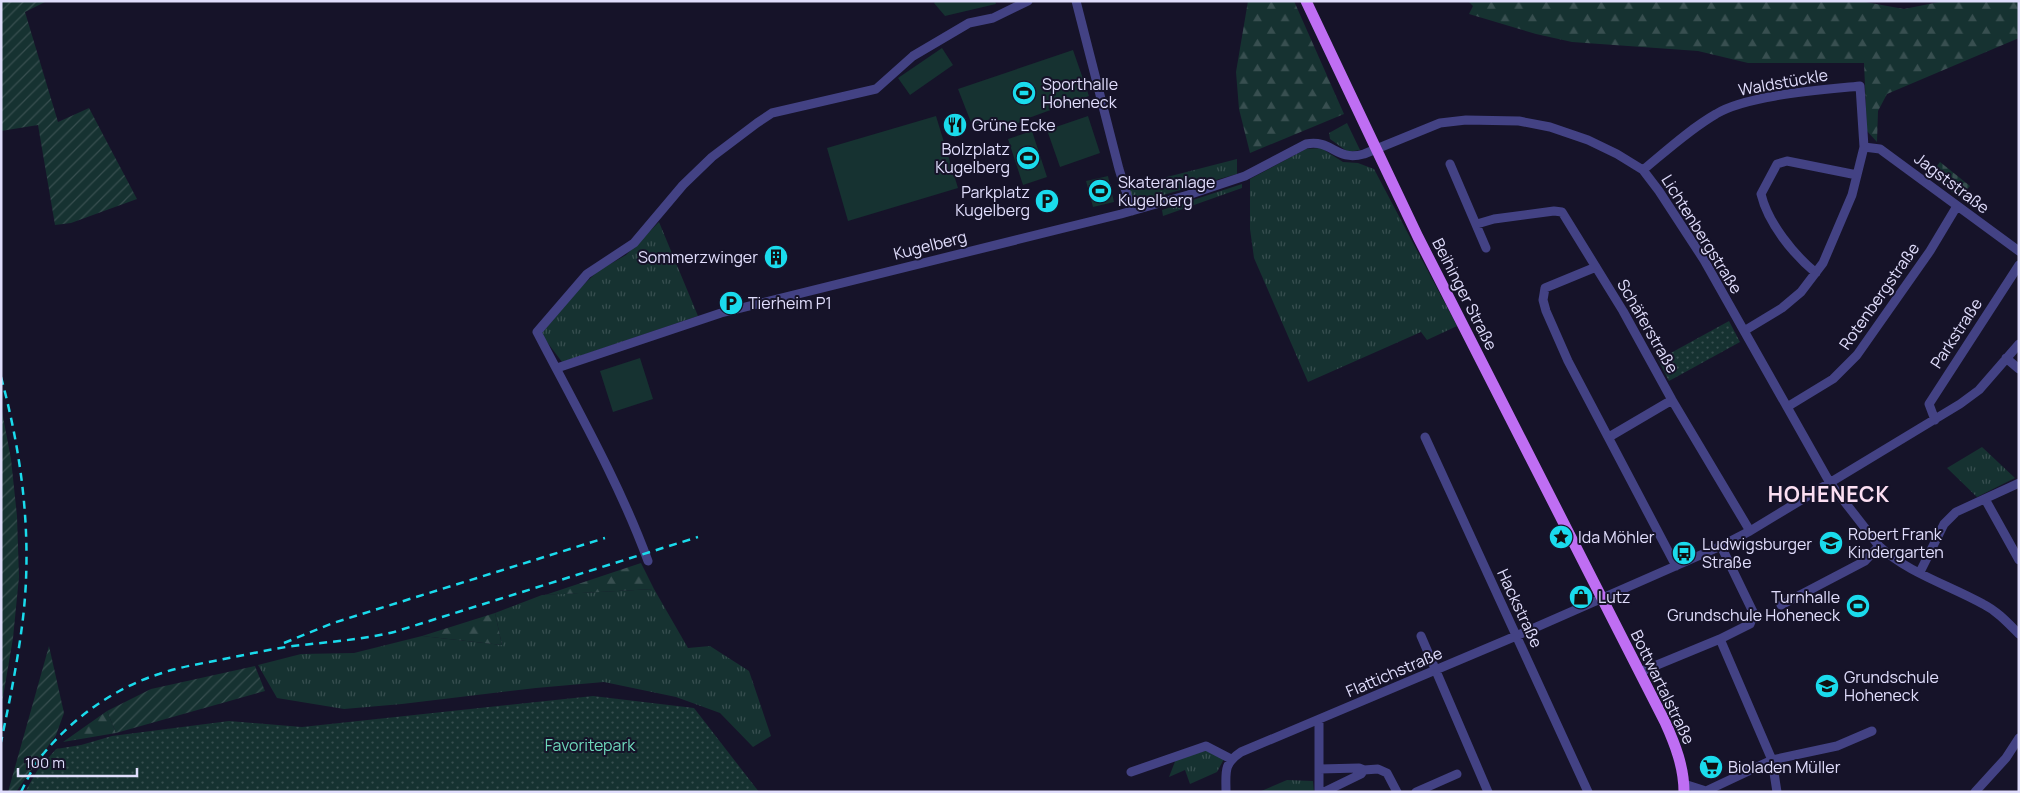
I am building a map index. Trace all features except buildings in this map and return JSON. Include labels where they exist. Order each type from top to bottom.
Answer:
[{"type":"main road","name":"Beihinger Straße","points":[[1306,1],[1418,237],[1601,599]]},
{"type":"main road","name":"Bottwartalstraße","points":[[1601,599],[1640,672],[1675,745],[1684,788]]},
{"type":"street","points":[[648,561],[630,515],[557,368],[537,332],[588,274],[634,243],[684,185],[705,164],[756,123],[772,113],[876,89],[913,56],[969,23],[993,18],[1028,1]]},
{"type":"street","points":[[1076,1],[1132,211]]},
{"type":"street","name":"Waldstückle","points":[[1642,170],[1717,113],[1735,105],[1754,100],[1860,86],[1864,147]]},
{"type":"street","name":"Lichtenbergstraße","points":[[1306,144],[1317,142],[1326,144],[1334,151],[1351,157],[1440,123],[1466,120],[1519,121],[1550,127],[1588,140],[1617,154],[1642,170],[1673,211],[1704,260],[1830,483],[1879,546],[1889,555],[1985,605],[2019,634]]},
{"type":"street","name":"Kugelberg","points":[[557,368],[721,313],[1132,211],[1188,195],[1245,176],[1306,144]]},
{"type":"street","points":[[1744,331],[1782,308],[1801,292],[1824,263],[1852,195],[1864,147]]},
{"type":"street","name":"Jagststraße","points":[[1864,147],[1880,149],[2019,251]]},
{"type":"street","points":[[1816,273],[1782,234],[1764,208],[1761,194],[1777,164],[1788,161],[1857,175]]},
{"type":"street","points":[[1450,164],[1486,248]]},
{"type":"street","name":"Rotenbergstraße","points":[[1787,407],[1833,379],[1857,355],[1930,251],[1957,206]]},
{"type":"street","name":"Schäferstraße","points":[[1477,224],[1494,219],[1554,211],[1562,212],[1750,531]]},
{"type":"street","name":"Parkstraße","points":[[1935,420],[1929,404],[2019,265]]},
{"type":"street","points":[[1596,267],[1544,288],[1543,300],[1568,361],[1676,566]]},
{"type":"street","points":[[1601,599],[1721,546],[1750,531],[1935,420],[1979,390],[2019,344]]},
{"type":"street","points":[[2006,358],[2019,369]]},
{"type":"street","points":[[1609,437],[1672,400]]},
{"type":"street","name":"Hackstraße","points":[[1425,437],[1588,792]]},
{"type":"street","points":[[1920,572],[1944,524],[1956,512],[2019,483]]},
{"type":"street","points":[[1985,499],[2019,560]]},
{"type":"street","points":[[1640,672],[1720,639],[1750,624],[1754,614],[1721,546]]},
{"type":"street","points":[[1781,605],[1865,561],[1879,546]]},
{"type":"street","name":"Flattichstraße","points":[[1231,759],[1241,752],[1601,599]]},
{"type":"street","points":[[1421,636],[1488,792]]},
{"type":"street","points":[[1720,639],[1772,760],[1777,792]]},
{"type":"street","points":[[1319,720],[1320,792]]},
{"type":"street","points":[[1684,788],[1706,791],[1772,760],[1837,746],[1872,731]]},
{"type":"street","points":[[1975,792],[2002,763],[2019,738]]},
{"type":"street","points":[[1131,772],[1206,746],[1231,759],[1226,772],[1226,792]]},
{"type":"street","points":[[1320,769],[1359,768],[1364,770],[1384,770],[1397,792]]},
{"type":"street","points":[[1324,792],[1361,774],[1364,770]]},
{"type":"street","points":[[1416,792],[1457,774]]},
{"type":"green space","points":[[1,1],[47,1],[25,12],[58,122],[89,108],[137,199],[71,223],[55,225],[38,125],[1,131]]},
{"type":"green space","points":[[936,1],[995,1],[996,4],[945,16],[934,3]]},
{"type":"green space","points":[[1248,1],[1294,1],[1344,114],[1250,153],[1239,109],[1236,72]]},
{"type":"green space","points":[[1468,1],[1860,1],[1904,9],[1944,1],[2019,1],[2019,38],[1887,94],[1878,111],[1877,142],[1867,131],[1864,63],[1748,63],[1698,51],[1572,42],[1536,34],[1469,14],[1473,6]]},
{"type":"green space","points":[[942,48],[953,65],[910,95],[898,78]]},
{"type":"green space","name":"Sporthalle Hoheneck","points":[[1073,50],[1089,96],[1026,119],[999,133],[994,118],[972,125],[958,89]]},
{"type":"green space","points":[[936,116],[958,188],[848,221],[827,148]]},
{"type":"green space","points":[[1088,116],[1100,153],[1060,167],[1047,130]]},
{"type":"green space","points":[[1347,123],[1360,150],[1348,152],[1330,139],[1329,133]]},
{"type":"green space","points":[[1032,131],[1047,177],[1023,185],[1008,139]]},
{"type":"green space","points":[[1321,148],[1343,162],[1358,163],[1374,169],[1457,326],[1427,340],[1421,332],[1308,382],[1254,258],[1250,229],[1250,179],[1306,149]]},
{"type":"green space","points":[[1237,159],[1237,174],[1135,203],[1128,187]]},
{"type":"green space","points":[[1940,162],[1970,186],[1960,198],[1930,175]]},
{"type":"green space","name":"Skateranlage Kugelberg","points":[[1108,176],[1114,202],[1093,207],[1086,181]]},
{"type":"green space","points":[[1242,184],[1242,188],[1163,216],[1162,210]]},
{"type":"green space","points":[[659,222],[698,316],[562,362],[541,334],[580,288],[598,271],[626,255]]},
{"type":"green space","points":[[1729,321],[1740,342],[1669,381],[1658,360]]},
{"type":"green space","points":[[640,358],[653,399],[613,412],[600,371]]},
{"type":"green space","points":[[1,406],[11,459],[17,516],[19,577],[13,638],[1,709]]},
{"type":"green space","points":[[1982,447],[2015,478],[1977,497],[1947,468]]},
{"type":"green space","points":[[641,563],[654,589],[545,595]]},
{"type":"green space","points":[[654,589],[688,648],[710,646],[749,671],[771,736],[753,747],[720,713],[676,697],[604,682],[344,709],[277,698],[258,665],[301,654],[354,653],[422,636],[502,645],[495,613],[542,595]]},
{"type":"green space","points":[[495,613],[502,645],[422,636]]},
{"type":"green space","points":[[49,646],[64,713],[56,735],[16,792],[8,792]]},
{"type":"green space","points":[[255,666],[265,691],[116,733],[107,711],[151,689]]},
{"type":"green space","name":"Favoritepark","points":[[593,696],[694,708],[759,792],[25,792],[37,771],[56,749],[81,745],[112,736],[229,721],[302,727]]},
{"type":"green space","points":[[107,711],[116,733],[63,742]]},
{"type":"green space","points":[[1209,750],[1224,759],[1217,772],[1190,784],[1185,770],[1169,777],[1176,759]]},
{"type":"green space","points":[[1287,780],[1313,781],[1314,792],[1259,792]]},
{"type":"railway","points":[[1,377],[15,438],[24,501],[26,532],[25,595],[20,641],[1,742]]},
{"type":"railway","points":[[21,792],[40,757],[68,727],[96,705],[143,680],[168,671],[269,650],[357,639],[394,632],[698,537]]},
{"type":"railway","points":[[284,643],[333,623],[605,538]]},
{"type":"place","name":"Sporthalle Hoheneck","points":[[1024,93]]},
{"type":"place","name":"Grüne Ecke","points":[[955,125]]},
{"type":"place","name":"Bolzplatz Kugelberg","points":[[1028,158]]},
{"type":"place","name":"Skateranlage Kugelberg","points":[[1100,191]]},
{"type":"place","name":"Parkplatz Kugelberg","points":[[1047,201]]},
{"type":"place","name":"Sommerzwinger","points":[[776,257]]},
{"type":"place","name":"Tierheim P1","points":[[731,303]]},
{"type":"place","name":"Ida Möhler","points":[[1561,537]]},
{"type":"place","name":"Robert Frank Kindergarten","points":[[1831,543]]},
{"type":"place","name":"Ludwigsburger Straße","points":[[1684,553]]},
{"type":"place","name":"Lutz","points":[[1581,597]]},
{"type":"place","name":"Turnhalle Grundschule Hoheneck","points":[[1858,606]]},
{"type":"place","name":"Grundschule Hoheneck","points":[[1827,686]]},
{"type":"place","name":"Bioladen Müller","points":[[1711,767]]},
{"type":"district","name":"HOHENECK","points":[[1829,495]]}]
